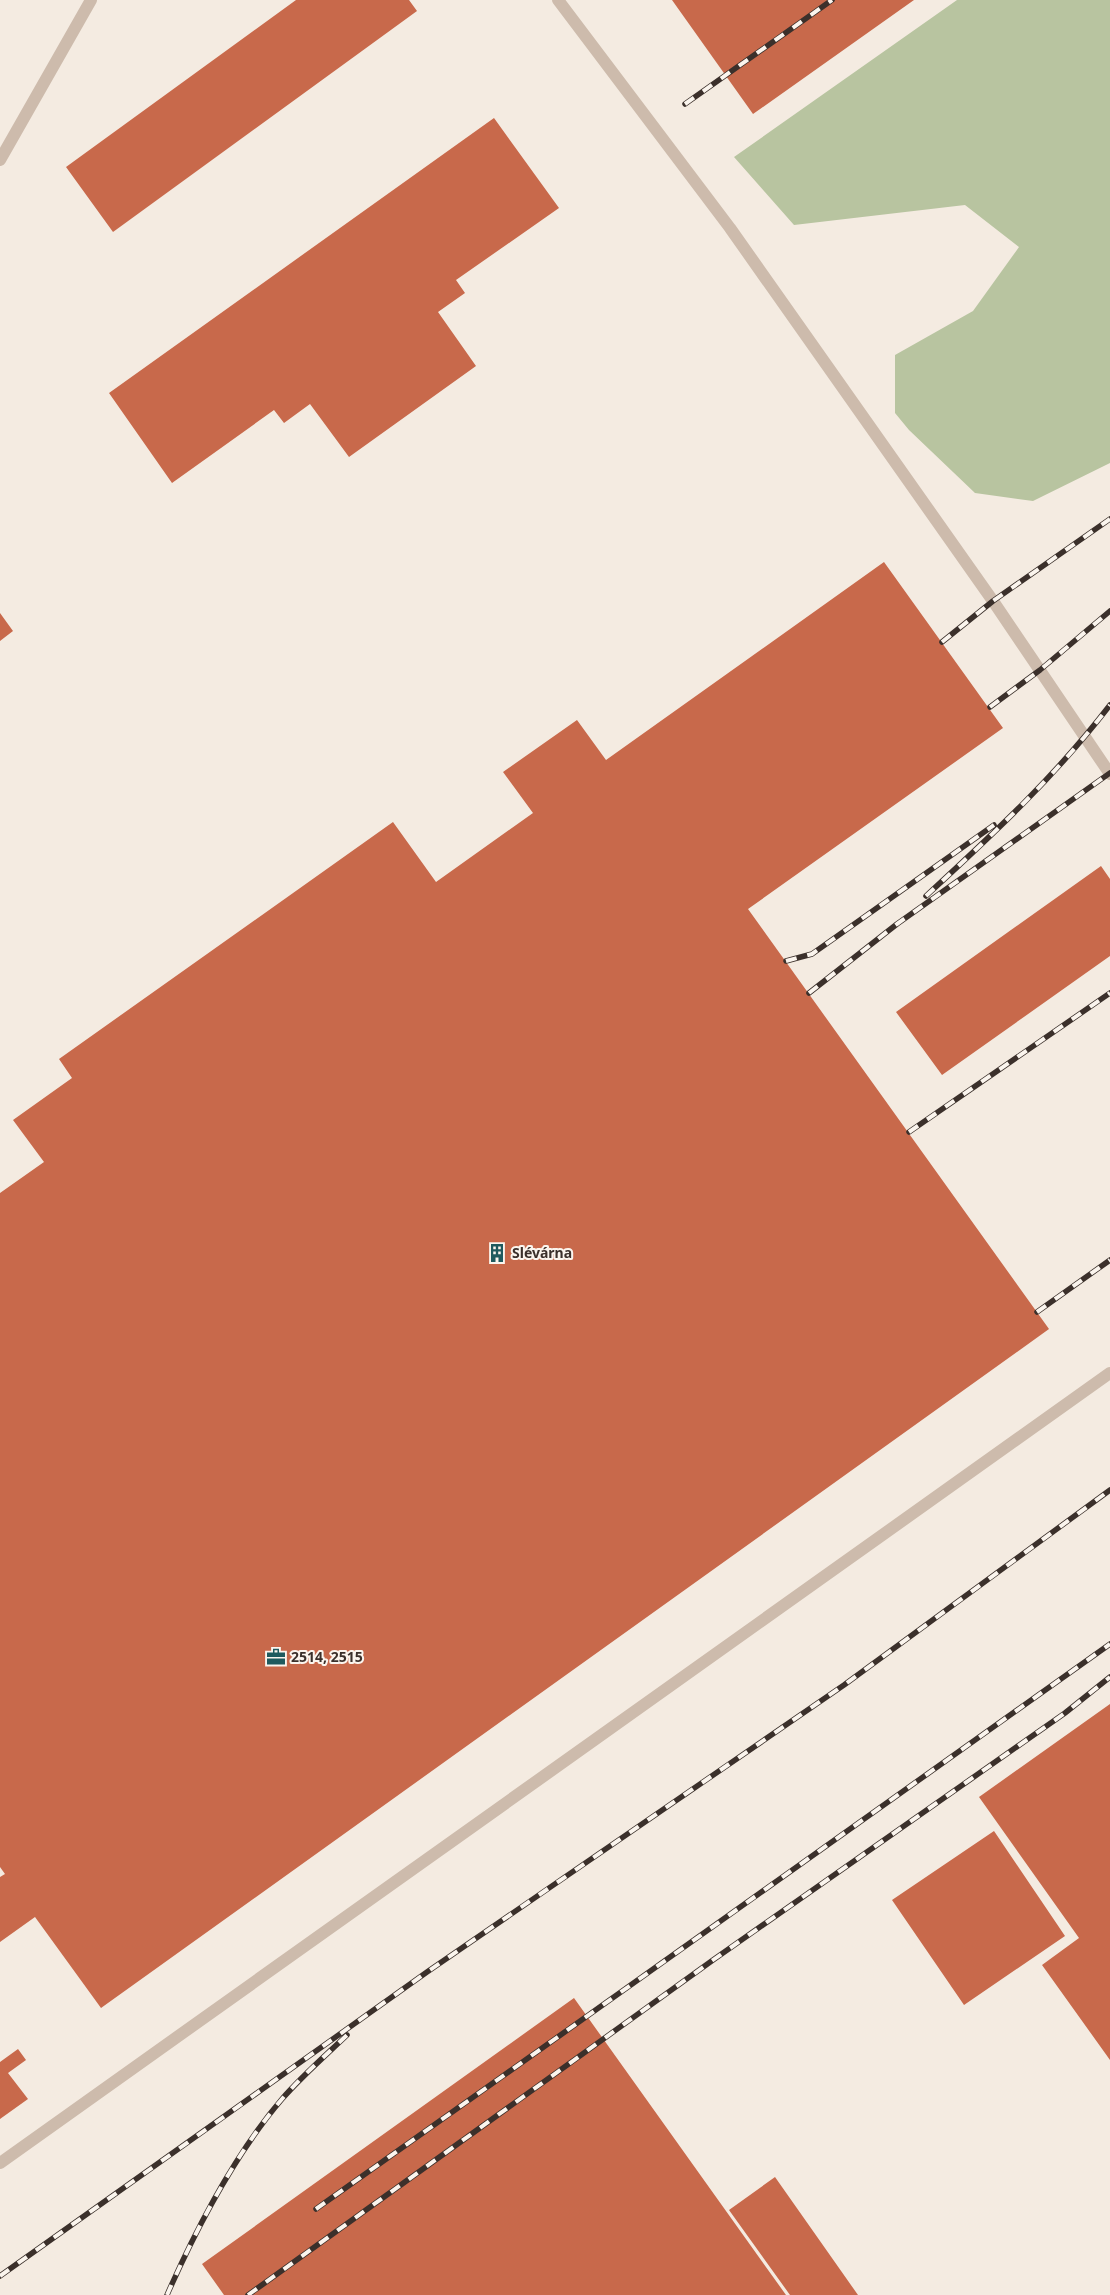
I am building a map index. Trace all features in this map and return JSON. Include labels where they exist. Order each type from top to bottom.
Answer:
[{"type":"lane","points":[[0,160],[91,0]]},
{"type":"lane","points":[[558,0],[730,228],[988,593],[1110,774]]},
{"type":"lane","points":[[0,2163],[1110,1373]]},
{"type":"green space","points":[[957,0],[1110,0],[1110,463],[1033,501],[975,493],[909,430],[895,413],[895,355],[973,311],[1019,247],[965,205],[794,225],[734,157]]},
{"type":"building","points":[[296,0],[409,0],[417,11],[113,232],[66,167]]},
{"type":"building","points":[[672,0],[914,0],[753,114]]},
{"type":"building","points":[[494,118],[559,208],[456,280],[465,293],[438,312],[476,366],[349,457],[310,404],[284,423],[274,410],[172,483],[109,393]]},
{"type":"building","name":"Slévárna","points":[[884,562],[1003,728],[748,909],[1049,1329],[101,2008],[35,1917],[0,1942],[0,1877],[5,1874],[0,1867],[0,1193],[44,1162],[13,1120],[72,1078],[59,1059],[393,822],[436,882],[533,813],[503,772],[577,720],[606,760]]},
{"type":"building","points":[[0,613],[13,631],[0,641]]},
{"type":"building","points":[[1101,866],[1110,879],[1110,956],[942,1075],[896,1012]]},
{"type":"building","points":[[1110,1704],[1110,2060],[1042,1965],[1079,1938],[979,1797]]},
{"type":"building","points":[[994,1831],[1065,1936],[964,2005],[892,1900]]},
{"type":"building","points":[[574,1998],[786,2295],[224,2295],[202,2264]]},
{"type":"building","points":[[18,2049],[26,2060],[8,2073],[28,2099],[0,2119],[0,2062]]},
{"type":"building","points":[[775,2177],[858,2295],[790,2295],[729,2210]]},
{"type":"railway","points":[[685,104],[832,0]]},
{"type":"railway","points":[[942,642],[993,601],[1110,519]]},
{"type":"railway","points":[[990,707],[1040,670],[1110,611]]},
{"type":"railway","points":[[926,896],[999,828],[1045,781],[1110,705]]},
{"type":"railway","points":[[809,993],[897,924],[1110,773]]},
{"type":"railway","points":[[786,961],[812,954],[994,825]]},
{"type":"railway","points":[[909,1132],[1110,993]]},
{"type":"railway","points":[[1037,1312],[1110,1260]]},
{"type":"railway","points":[[0,2276],[427,1972],[844,1685],[1110,1490]]},
{"type":"railway","points":[[316,2209],[1110,1644]]},
{"type":"railway","points":[[248,2295],[713,1960],[1065,1713],[1110,1677]]},
{"type":"railway","points":[[167,2295],[204,2218],[248,2144],[282,2099],[347,2035]]},
{"type":"place","name":"Slévárna","points":[[497,1253]]},
{"type":"place","name":"2514, 2515","points":[[276,1657]]}]
